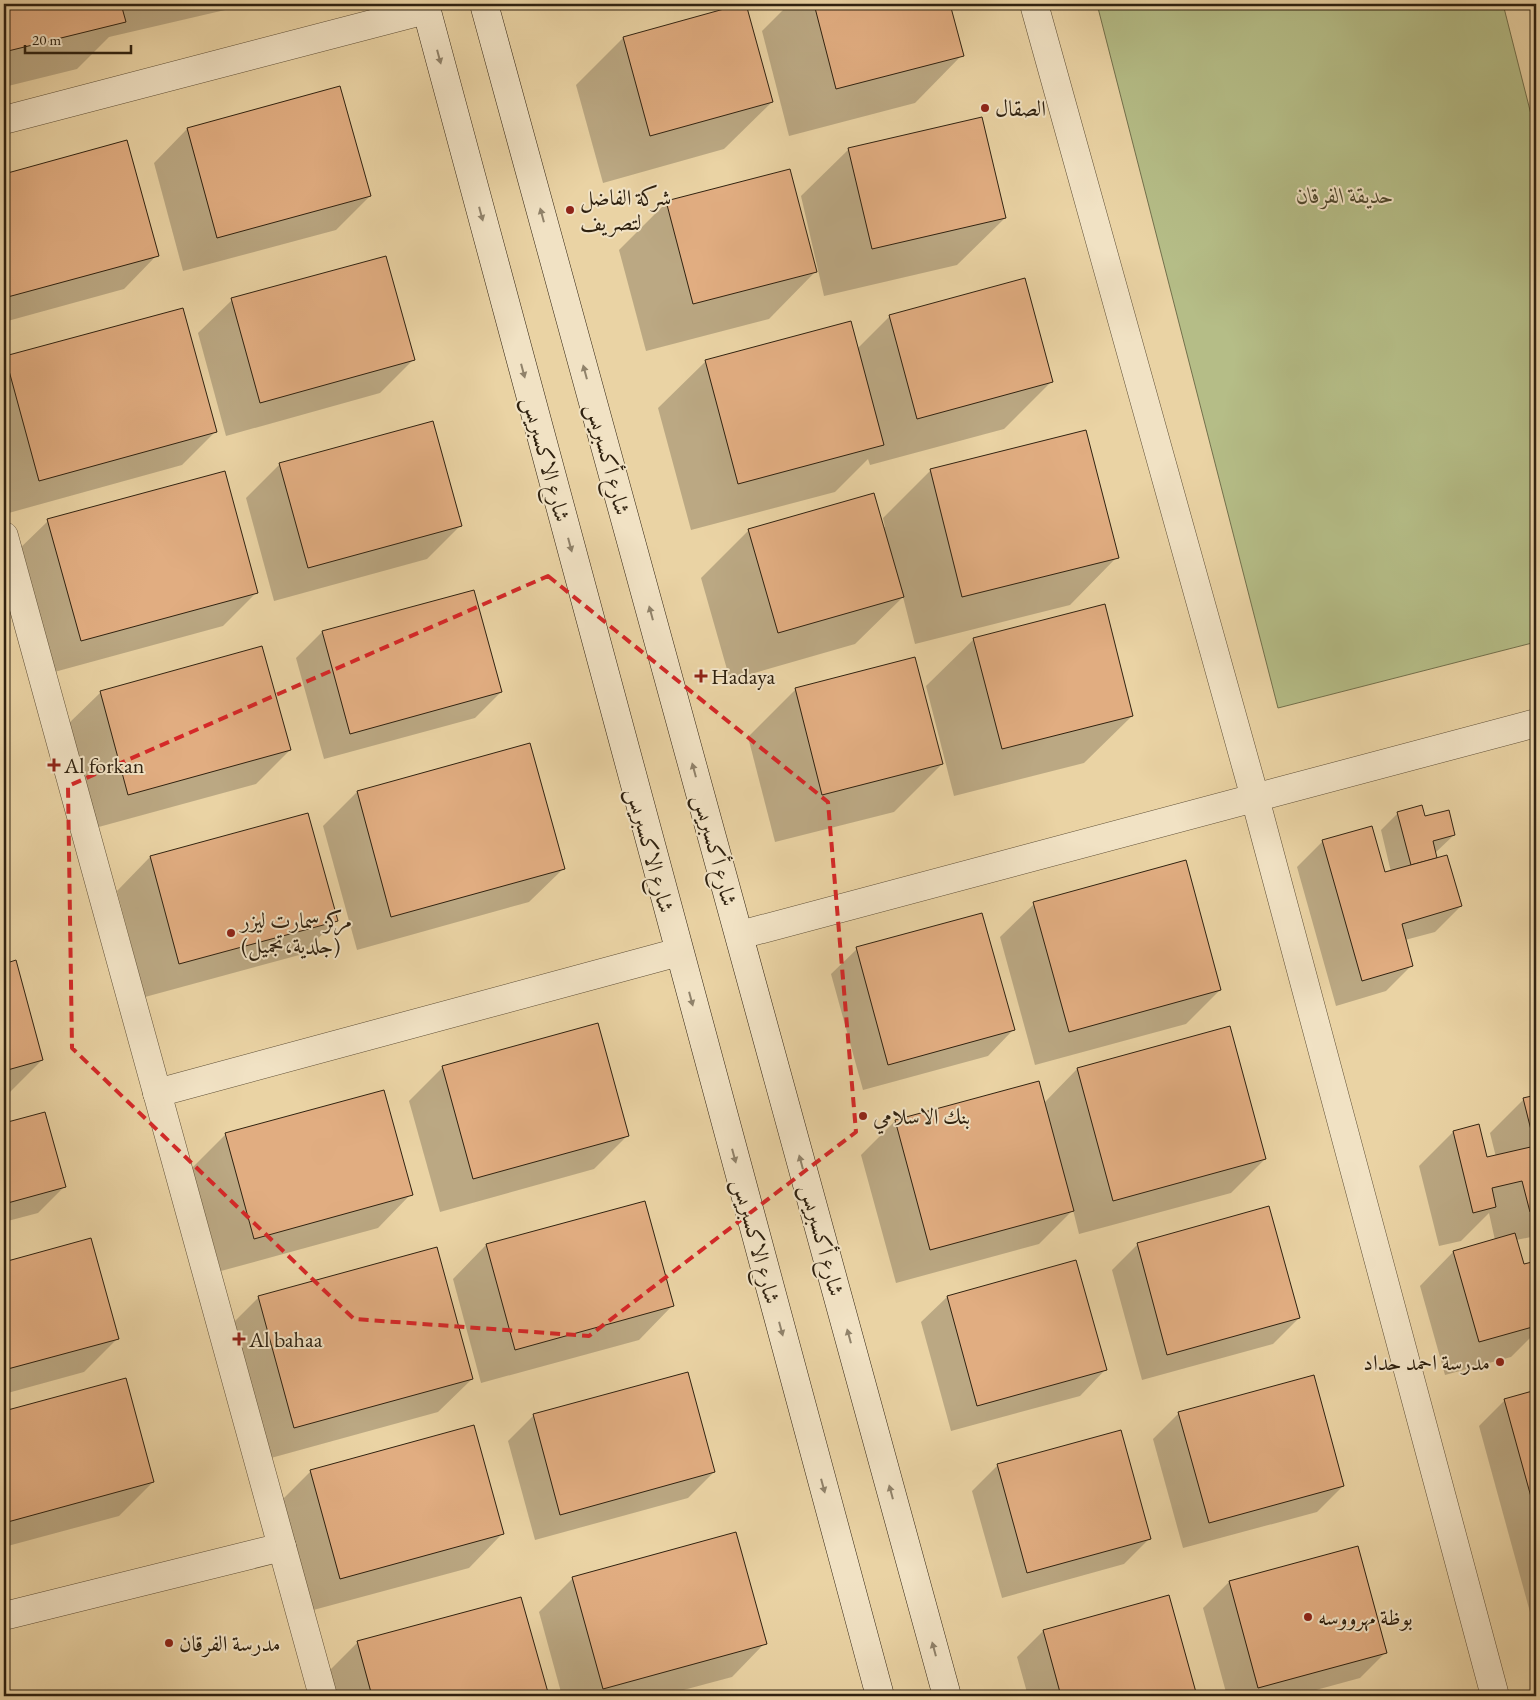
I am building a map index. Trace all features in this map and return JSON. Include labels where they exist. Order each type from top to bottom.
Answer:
[{"type":"street","name":"شارع أكسبريس","points":[[484,4],[740,935],[946,1696]]},
{"type":"street","points":[[1034,4],[1255,798],[1496,1696]]},
{"type":"street","points":[[4,120],[426,7]]},
{"type":"street","name":"شارع الاكسبريس","points":[[426,7],[880,1696]]},
{"type":"street","points":[[4,536],[12,599],[157,1093],[322,1696]]},
{"type":"street","points":[[740,935],[1536,723]]},
{"type":"street","points":[[157,1093],[679,952]]},
{"type":"street","points":[[4,1616],[282,1548]]},
{"type":"highlighted area","points":[[548,576],[828,802],[856,1132],[589,1336],[354,1319],[72,1048],[68,786]]},
{"type":"green space","name":"حديقة الفرقان","points":[[1097,4],[1503,4],[1536,134],[1536,642],[1278,708]]},
{"type":"building","points":[[4,4],[121,4],[126,22],[4,52]]},
{"type":"building","points":[[746,4],[773,102],[650,136],[623,37]]},
{"type":"building","points":[[814,4],[950,4],[964,56],[836,89]]},
{"type":"building","points":[[340,86],[371,196],[217,238],[187,128]]},
{"type":"building","points":[[982,117],[1006,218],[872,249],[848,148]]},
{"type":"building","points":[[127,140],[159,256],[4,298],[4,174]]},
{"type":"building","points":[[790,169],[817,272],[693,304],[666,201]]},
{"type":"building","points":[[386,256],[415,360],[260,403],[231,298]]},
{"type":"building","points":[[1025,278],[1053,382],[917,419],[889,315]]},
{"type":"building","points":[[183,308],[217,432],[39,481],[5,356]]},
{"type":"building","points":[[851,321],[884,445],[738,484],[705,360]]},
{"type":"building","points":[[433,421],[462,526],[308,568],[279,463]]},
{"type":"building","points":[[1086,430],[1119,558],[962,597],[930,469]]},
{"type":"building","points":[[225,471],[258,593],[81,641],[47,519]]},
{"type":"building","points":[[874,493],[904,597],[778,633],[748,529]]},
{"type":"building","points":[[474,590],[502,692],[350,734],[322,631]]},
{"type":"building","points":[[1105,604],[1133,716],[1002,749],[973,638]]},
{"type":"building","points":[[262,646],[291,750],[128,795],[100,691]]},
{"type":"building","points":[[915,657],[943,764],[822,795],[795,688]]},
{"type":"building","points":[[530,743],[565,869],[391,917],[357,791]]},
{"type":"building","points":[[1422,805],[1425,816],[1449,810],[1455,835],[1433,841],[1437,858],[1411,865],[1397,812]]},
{"type":"building","points":[[308,813],[338,921],[179,964],[150,856]]},
{"type":"building","points":[[1372,826],[1385,872],[1447,855],[1462,906],[1402,924],[1413,966],[1362,981],[1322,840]]},
{"type":"building","points":[[1186,860],[1221,990],[1069,1032],[1033,902]]},
{"type":"building","points":[[982,913],[1015,1030],[888,1065],[856,947]]},
{"type":"building","points":[[16,960],[43,1060],[4,1071],[4,964]]},
{"type":"building","points":[[598,1023],[629,1136],[473,1179],[442,1066]]},
{"type":"building","points":[[1230,1026],[1266,1159],[1113,1201],[1077,1068]]},
{"type":"building","points":[[1039,1081],[1074,1211],[930,1250],[895,1120]]},
{"type":"building","points":[[384,1090],[413,1195],[254,1239],[225,1133]]},
{"type":"building","points":[[1536,1095],[1536,1211],[1530,1212],[1522,1181],[1492,1188],[1496,1207],[1473,1213],[1453,1131],[1479,1124],[1487,1157],[1535,1146],[1523,1098]]},
{"type":"building","points":[[45,1112],[66,1187],[4,1204],[4,1123]]},
{"type":"building","points":[[645,1201],[674,1306],[515,1350],[486,1244]]},
{"type":"building","points":[[1269,1206],[1300,1318],[1167,1355],[1137,1243]]},
{"type":"building","points":[[1515,1233],[1524,1264],[1536,1261],[1536,1326],[1479,1342],[1453,1251]]},
{"type":"building","points":[[91,1238],[119,1339],[4,1370],[4,1262]]},
{"type":"building","points":[[437,1247],[473,1379],[294,1428],[258,1296]]},
{"type":"building","points":[[1076,1260],[1107,1370],[977,1406],[947,1296]]},
{"type":"building","points":[[688,1372],[715,1472],[560,1515],[533,1414]]},
{"type":"building","points":[[1314,1375],[1344,1486],[1209,1523],[1178,1412]]},
{"type":"building","points":[[126,1378],[154,1482],[4,1523],[4,1411]]},
{"type":"building","points":[[1536,1390],[1536,1515],[1504,1399]]},
{"type":"building","points":[[474,1425],[504,1534],[340,1579],[310,1470]]},
{"type":"building","points":[[1121,1430],[1151,1539],[1027,1573],[997,1464]]},
{"type":"building","points":[[736,1532],[767,1644],[603,1689],[572,1577]]},
{"type":"building","name":"بوظة مهرووسه","points":[[1358,1546],[1387,1653],[1258,1688],[1229,1581]]},
{"type":"building","points":[[1169,1595],[1197,1696],[1061,1696],[1043,1630]]},
{"type":"building","points":[[521,1597],[549,1696],[372,1696],[357,1641]]},
{"type":"place","name":"الصقال","points":[[985,108]]},
{"type":"place","name":"شركة الفاضل لتصريف","points":[[570,210]]},
{"type":"place","name":"Hadaya","points":[[701,676]]},
{"type":"place","name":"Al forkan","points":[[54,765]]},
{"type":"place","name":"مركز سمارت ليزر (جلدية،تجميل)","points":[[231,933]]},
{"type":"place","name":"بنك الاسلامي","points":[[863,1116]]},
{"type":"place","name":"Al bahaa","points":[[239,1339]]},
{"type":"place","name":"مدرسة احمد حداد","points":[[1500,1362]]},
{"type":"place","name":"بوظة مهرووسه","points":[[1308,1617]]},
{"type":"place","name":"مدرسة الفرقان","points":[[169,1643]]}]
